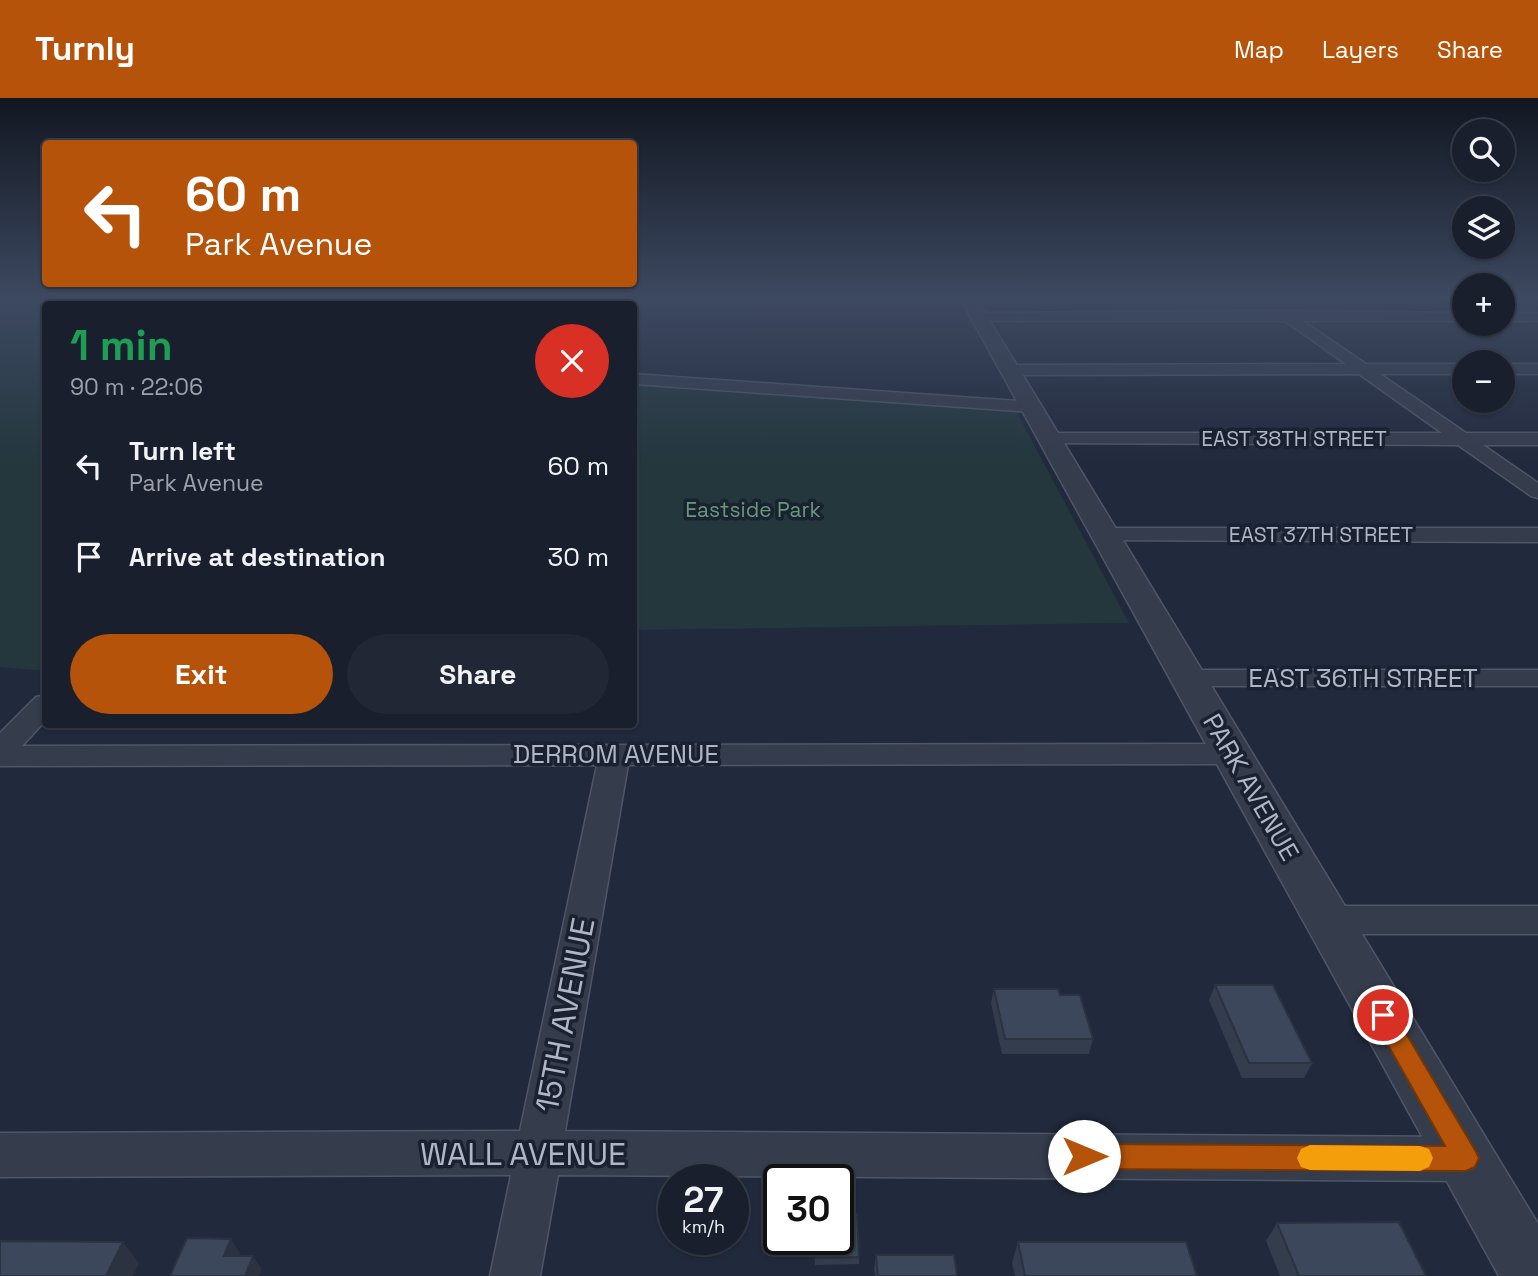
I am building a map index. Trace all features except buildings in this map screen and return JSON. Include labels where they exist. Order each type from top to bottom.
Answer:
[{"type":"street","name":"PARK AVENUE","points":[[999,353],[1534,1276]]},
{"type":"street","points":[[1339,353],[1538,492]]},
{"type":"street","points":[[1009,370],[1452,369]]},
{"type":"street","points":[[1515,369],[1538,369]]},
{"type":"street","points":[[637,379],[1031,407]]},
{"type":"street","name":"EAST 38TH STREET","points":[[1049,439],[1538,439]]},
{"type":"street","name":"EAST 37TH STREET","points":[[1104,535],[1538,535]]},
{"type":"street","name":"EAST 36TH STREET","points":[[1188,678],[1538,678]]},
{"type":"street","points":[[0,753],[42,707]]},
{"type":"street","name":"DERROM AVENUE","points":[[0,753],[1231,754]]},
{"type":"street","name":"15TH AVENUE","points":[[515,1276],[615,754]]},
{"type":"street","points":[[1327,920],[1538,920]]},
{"type":"street","name":"WALL AVENUE","points":[[0,1154],[539,1153],[1466,1158]]},
{"type":"green space","points":[[0,353],[42,353],[42,671],[0,667]]},
{"type":"green space","name":"Eastside Park","points":[[637,384],[1015,409],[1129,623],[637,630]]},
{"type":"slow traffic","points":[[1310,1158],[1420,1158]]},
{"type":"route","points":[[1084,1156],[1466,1158],[1383,1015]]}]
